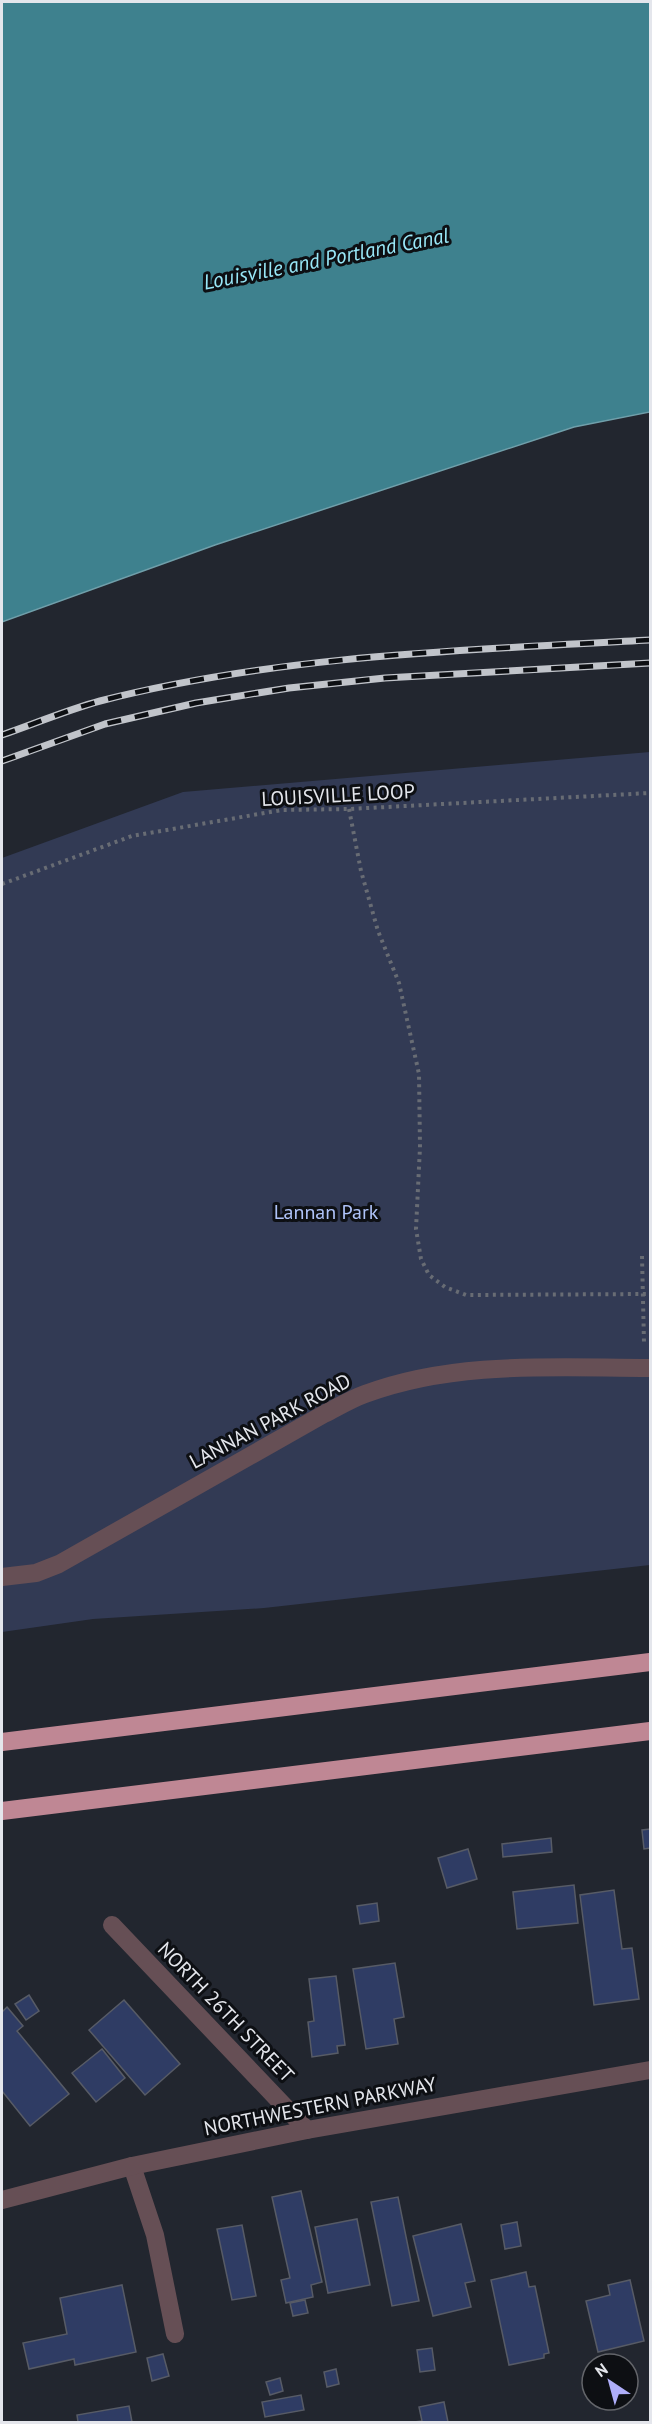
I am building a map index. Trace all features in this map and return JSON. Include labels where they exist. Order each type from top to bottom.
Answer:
[{"type":"highway","points":[[2,1742],[651,1662]]},
{"type":"highway","points":[[2,1811],[651,1731]]},
{"type":"street","name":"LANNAN PARK ROAD","points":[[2,1577],[36,1573],[59,1564],[324,1414],[364,1394],[451,1372],[487,1369],[648,1368]]},
{"type":"street","name":"NORTH 26TH STREET","points":[[112,1925],[307,2130]]},
{"type":"street","name":"NORTHWESTERN PARKWAY","points":[[2,2200],[132,2166],[307,2130],[651,2070]]},
{"type":"street","points":[[132,2166],[155,2235],[175,2334]]},
{"type":"path","name":"LOUISVILLE LOOP","points":[[2,884],[132,836],[282,810],[349,809],[651,792]]},
{"type":"path","points":[[349,809],[361,871],[378,931],[399,983],[419,1074],[420,1147],[416,1229],[422,1259],[429,1275],[445,1287],[466,1294],[651,1294]]},
{"type":"path","points":[[642,1256],[648,1368]]},
{"type":"green space","name":"Lannan Park","points":[[650,752],[650,1565],[264,1608],[93,1619],[2,1632],[2,858],[183,792]]},
{"type":"water","name":"Louisville and Portland Canal","points":[[2,2],[650,2],[650,412],[574,427],[215,545],[2,622]]},
{"type":"building","points":[[650,1829],[650,1848],[644,1849],[642,1830]]},
{"type":"building","points":[[551,1838],[552,1852],[503,1857],[502,1844]]},
{"type":"building","points":[[468,1849],[477,1879],[447,1888],[438,1858]]},
{"type":"building","points":[[574,1885],[578,1923],[517,1929],[513,1892]]},
{"type":"building","points":[[614,1890],[622,1949],[632,1948],[639,1999],[594,2005],[580,1895]]},
{"type":"building","points":[[377,1903],[379,1921],[360,1924],[357,1906]]},
{"type":"building","points":[[395,1963],[404,2017],[394,2019],[398,2044],[366,2049],[353,1969]]},
{"type":"building","points":[[336,1976],[345,2045],[337,2046],[338,2053],[312,2057],[308,2022],[314,2021],[309,1979]]},
{"type":"building","points":[[29,1995],[39,2011],[26,2020],[15,2004]]},
{"type":"building","points":[[124,2000],[180,2064],[145,2095],[89,2030]]},
{"type":"building","points":[[7,2007],[23,2026],[17,2031],[69,2094],[30,2126],[2,2091],[2,2012]]},
{"type":"building","points":[[102,2049],[125,2078],[96,2102],[72,2073]]},
{"type":"building","points":[[301,2191],[322,2282],[311,2285],[313,2297],[286,2303],[281,2280],[290,2278],[272,2197]]},
{"type":"building","points":[[398,2197],[419,2301],[392,2306],[371,2202]]},
{"type":"building","points":[[357,2219],[370,2285],[328,2293],[315,2227]]},
{"type":"building","points":[[517,2222],[521,2246],[505,2249],[501,2225]]},
{"type":"building","points":[[461,2224],[475,2281],[465,2283],[471,2307],[433,2316],[413,2236]]},
{"type":"building","points":[[242,2225],[256,2296],[232,2300],[217,2229]]},
{"type":"building","points":[[526,2272],[529,2287],[535,2286],[549,2353],[544,2354],[544,2358],[509,2365],[491,2280]]},
{"type":"building","points":[[630,2280],[644,2341],[598,2352],[586,2301],[610,2295],[608,2285]]},
{"type":"building","points":[[122,2285],[136,2352],[75,2365],[74,2359],[29,2369],[23,2343],[67,2334],[60,2298]]},
{"type":"building","points":[[305,2300],[308,2313],[293,2316],[290,2303]]},
{"type":"building","points":[[432,2348],[435,2370],[420,2372],[417,2350]]},
{"type":"building","points":[[163,2354],[169,2376],[152,2381],[147,2358]]},
{"type":"building","points":[[336,2369],[339,2384],[327,2387],[324,2372]]},
{"type":"building","points":[[280,2378],[283,2391],[270,2395],[266,2382]]},
{"type":"building","points":[[301,2395],[304,2410],[265,2417],[262,2402]]},
{"type":"building","points":[[444,2402],[448,2422],[414,2422],[422,2421],[419,2407]]},
{"type":"building","points":[[129,2406],[132,2422],[78,2422],[77,2415]]},
{"type":"railway","points":[[2,735],[100,701],[236,673],[373,657],[650,640]]},
{"type":"railway","points":[[2,761],[105,724],[196,703],[289,688],[385,678],[650,663]]}]
